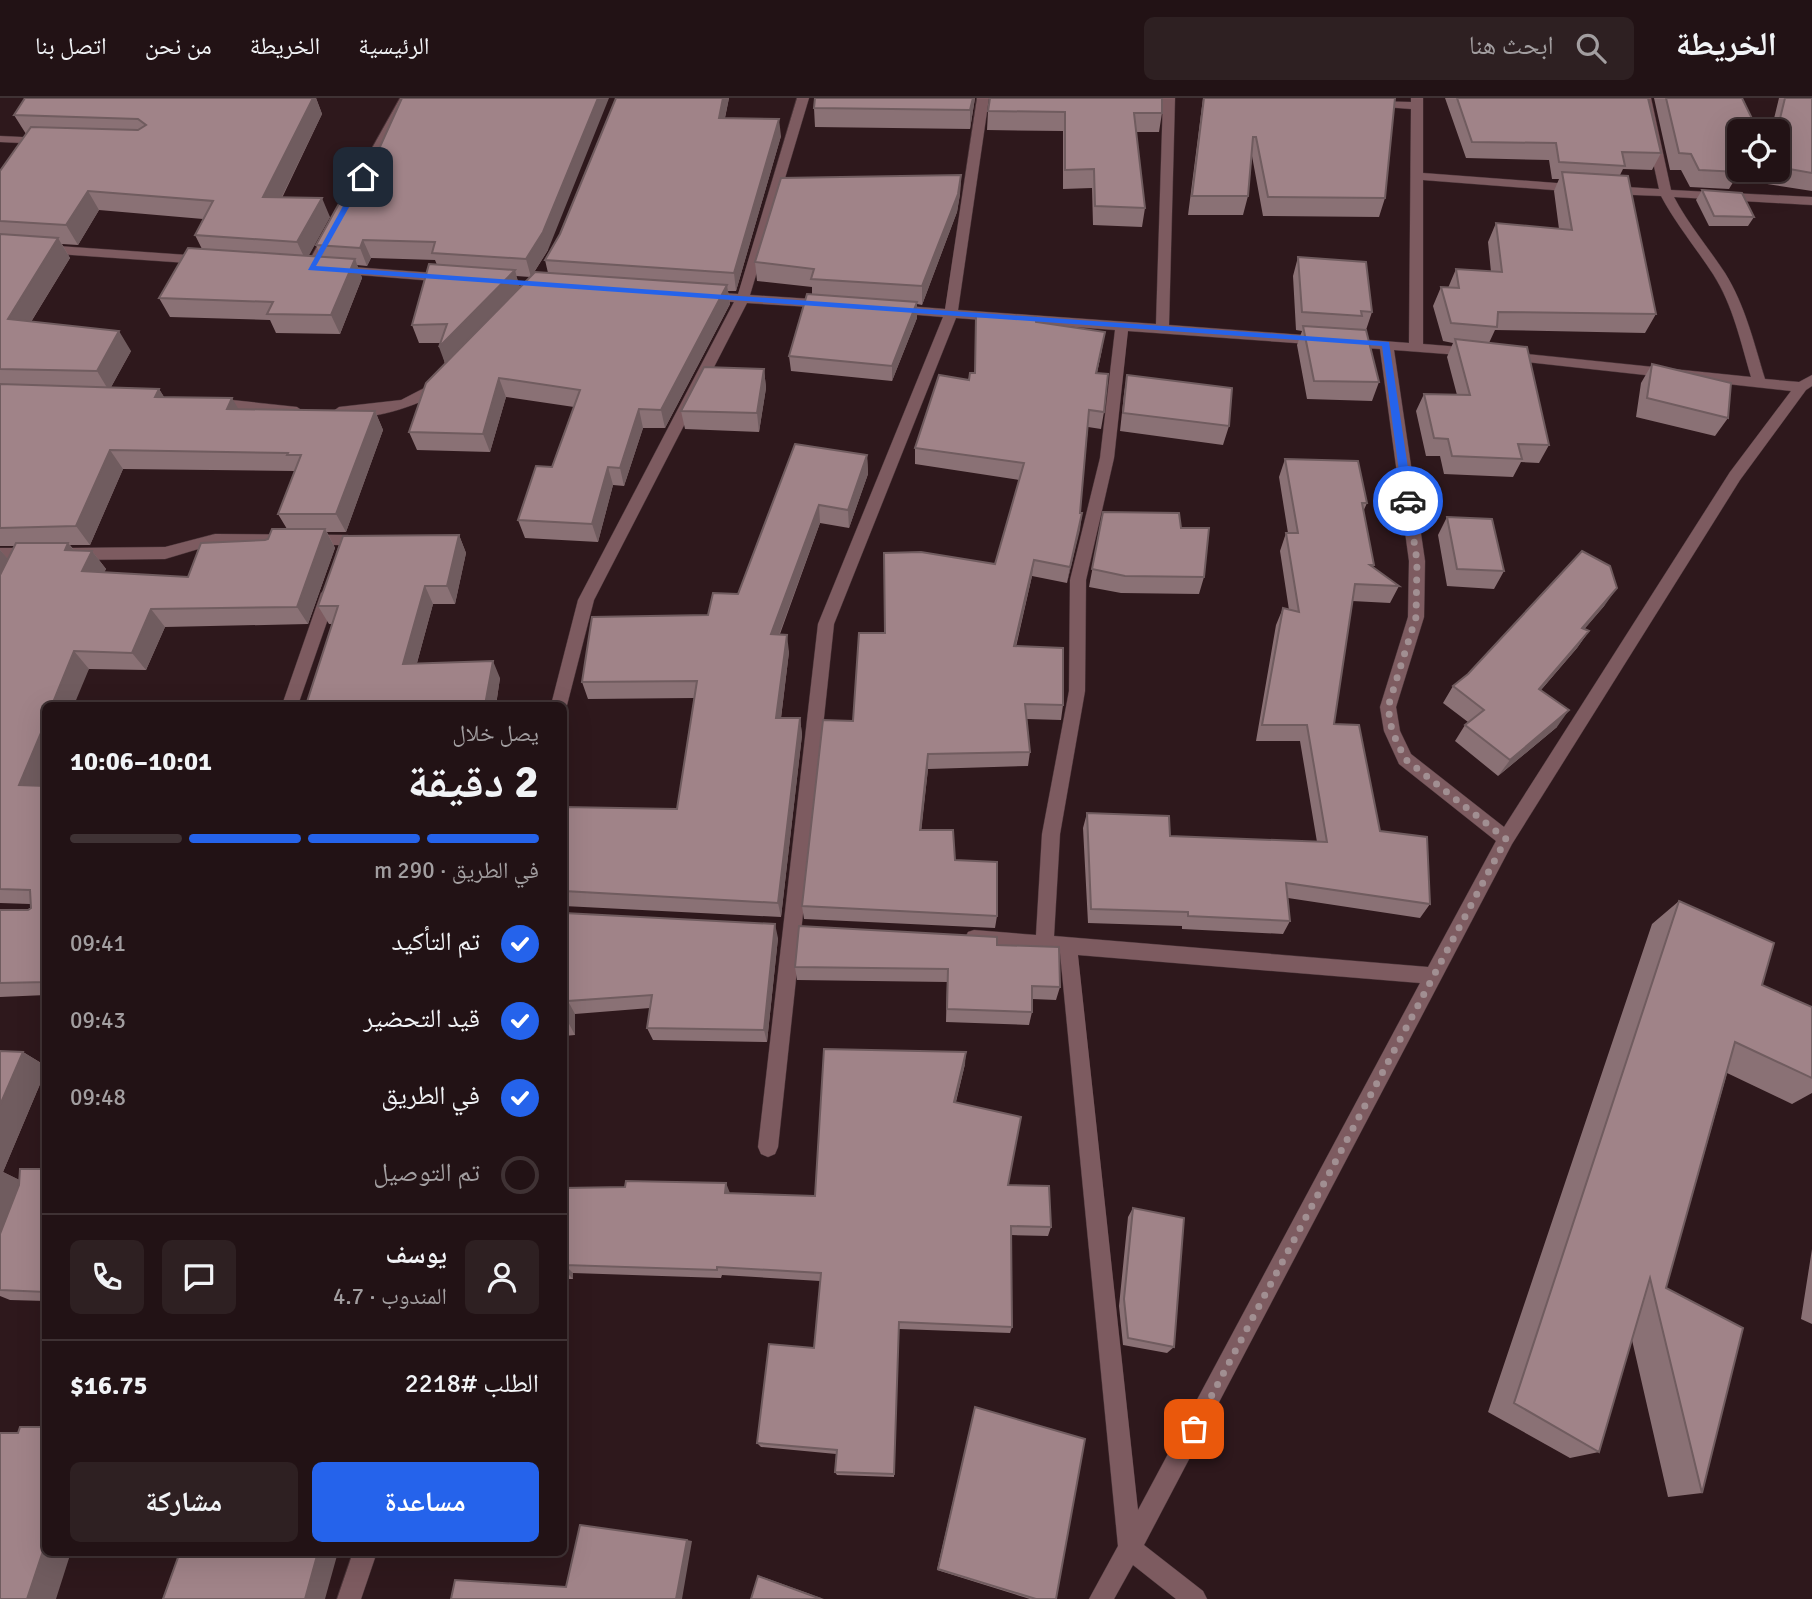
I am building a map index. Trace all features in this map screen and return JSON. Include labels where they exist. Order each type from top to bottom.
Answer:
[{"type":"street","points":[[406,98],[304,267],[457,278]]},
{"type":"street","points":[[560,702],[586,600],[743,298],[803,98]]},
{"type":"street","points":[[768,1147],[826,624],[951,313],[983,98]]},
{"type":"street","points":[[1162,328],[1169,98]]},
{"type":"street","points":[[1645,98],[1666,194],[1680,220],[1720,275],[1735,305],[1760,383]]},
{"type":"street","points":[[1364,102],[1417,102],[1416,346]]},
{"type":"street","points":[[0,139],[54,141]]},
{"type":"street","points":[[1416,176],[1666,194],[1812,201]]},
{"type":"street","points":[[0,246],[216,261]]},
{"type":"street","points":[[688,295],[840,305]]},
{"type":"street","points":[[881,308],[1416,346],[1760,383],[1807,384]]},
{"type":"street","points":[[1045,942],[1051,834],[1077,691],[1079,580],[1107,458],[1122,325]]},
{"type":"street","points":[[1386,344],[1417,561],[1416,617],[1388,707],[1392,731],[1405,759],[1506,839]]},
{"type":"street","points":[[330,413],[395,405],[428,396],[446,377]]},
{"type":"street","points":[[1101,1599],[1506,839],[1735,476],[1807,384]]},
{"type":"street","points":[[200,401],[307,413]]},
{"type":"street","points":[[0,554],[165,553],[215,539],[348,540],[291,702]]},
{"type":"street","points":[[15,574],[25,554]]},
{"type":"street","points":[[951,937],[1045,942],[1434,976]]},
{"type":"street","points":[[1068,944],[1130,1548],[1195,1599]]},
{"type":"street","points":[[349,1599],[364,1556]]},
{"type":"building","points":[[25,98],[313,98],[263,197],[322,198],[297,242],[195,235],[213,201],[88,191],[66,225],[0,221],[0,171],[31,127],[138,130],[146,125],[138,119],[14,115]]},
{"type":"building","points":[[402,98],[598,98],[543,232],[526,259],[432,253],[435,242],[363,240],[360,248],[316,245],[341,200],[356,200]]},
{"type":"building","points":[[616,98],[723,98],[719,118],[779,119],[734,273],[545,260],[560,234]]},
{"type":"building","points":[[815,98],[973,98],[970,110],[814,108]]},
{"type":"building","points":[[990,98],[1162,98],[1162,113],[1134,113],[1145,208],[1095,206],[1094,169],[1065,170],[1065,112],[988,111]]},
{"type":"building","points":[[1204,98],[1395,98],[1385,198],[1268,197],[1256,137],[1253,137],[1248,196],[1192,196]]},
{"type":"building","points":[[1457,98],[1648,98],[1661,153],[1622,152],[1625,166],[1559,162],[1556,143],[1472,142]]},
{"type":"building","points":[[1666,98],[1742,98],[1752,119],[1727,119],[1727,171],[1699,170],[1691,154],[1679,153]]},
{"type":"building","points":[[1785,98],[1812,98],[1812,173],[1790,169],[1790,119],[1780,119]]},
{"type":"building","points":[[1562,172],[1628,176],[1656,314],[1498,312],[1497,327],[1451,323],[1441,287],[1459,288],[1456,269],[1502,272],[1496,223],[1572,230]]},
{"type":"building","points":[[961,175],[958,194],[922,286],[811,279],[814,269],[755,262],[781,178]]},
{"type":"building","points":[[1702,190],[1742,193],[1754,217],[1714,216]]},
{"type":"building","points":[[0,234],[58,238],[8,319],[119,331],[97,371],[0,369]]},
{"type":"building","points":[[188,248],[355,259],[331,315],[267,314],[273,302],[159,298]]},
{"type":"building","points":[[1298,257],[1366,262],[1372,312],[1361,311],[1362,316],[1302,312]]},
{"type":"building","points":[[429,264],[515,270],[439,347],[447,324],[412,325]]},
{"type":"building","points":[[535,272],[727,285],[661,410],[639,409],[620,468],[608,467],[592,524],[518,520],[536,466],[552,467],[580,390],[499,378],[483,434],[409,432],[426,383]]},
{"type":"building","points":[[807,294],[917,302],[892,366],[789,356]]},
{"type":"building","points":[[976,316],[1036,317],[1036,322],[1105,332],[1096,373],[1108,374],[1104,412],[1089,410],[1082,513],[1070,567],[1034,560],[1014,646],[1063,648],[1063,705],[1025,704],[1030,752],[928,754],[920,830],[953,830],[955,860],[997,862],[997,916],[802,906],[823,720],[853,721],[859,633],[885,633],[884,553],[921,552],[995,564],[1024,463],[915,448],[939,375],[969,380],[970,373],[975,373]]},
{"type":"building","points":[[1303,326],[1366,330],[1379,382],[1314,381]]},
{"type":"building","points":[[1455,339],[1527,347],[1549,445],[1518,444],[1522,459],[1452,456],[1448,439],[1434,438],[1424,394],[1470,395]]},
{"type":"building","points":[[1652,364],[1731,383],[1728,418],[1647,398]]},
{"type":"building","points":[[704,367],[764,369],[757,413],[681,411]]},
{"type":"building","points":[[1127,375],[1232,388],[1229,426],[1123,413]]},
{"type":"building","points":[[0,384],[159,389],[155,397],[232,398],[227,409],[375,411],[336,514],[278,514],[301,455],[110,450],[76,526],[0,528]]},
{"type":"building","points":[[795,444],[867,455],[848,510],[819,505],[771,634],[787,635],[776,718],[800,718],[778,903],[567,891],[567,807],[677,809],[697,681],[582,682],[592,617],[708,615],[713,593],[738,594]]},
{"type":"building","points":[[1285,459],[1358,461],[1367,503],[1362,503],[1374,565],[1370,565],[1399,586],[1355,584],[1334,724],[1359,725],[1380,831],[1427,837],[1430,904],[1286,883],[1290,921],[1188,916],[1188,912],[1091,909],[1087,813],[1169,816],[1170,836],[1327,842],[1307,725],[1262,725],[1283,608],[1299,612],[1286,533],[1298,533]]},
{"type":"building","points":[[1103,512],[1179,513],[1181,528],[1209,528],[1204,577],[1125,576],[1092,569]]},
{"type":"building","points":[[1447,517],[1492,519],[1504,571],[1457,569]]},
{"type":"building","points":[[272,529],[325,529],[297,607],[151,609],[132,653],[74,651],[53,702],[42,702],[42,730],[19,785],[42,786],[42,982],[0,983],[0,910],[31,908],[30,890],[0,889],[0,575],[16,543],[68,543],[65,550],[92,551],[82,571],[188,577],[201,543],[268,539]]},
{"type":"building","points":[[459,535],[447,586],[425,586],[403,664],[493,661],[486,702],[307,702],[338,606],[318,606],[343,536]]},
{"type":"building","points":[[1582,551],[1610,566],[1617,588],[1582,628],[1589,631],[1539,689],[1569,710],[1510,760],[1465,725],[1484,710],[1453,686],[1468,674]]},
{"type":"building","points":[[1679,901],[1774,943],[1762,985],[1812,1007],[1812,1078],[1735,1042],[1666,1288],[1743,1328],[1702,1493],[1650,1278],[1599,1452],[1514,1403]]},
{"type":"building","points":[[567,913],[775,924],[764,1030],[647,1028],[652,995],[568,1001],[568,1022]]},
{"type":"building","points":[[799,926],[997,937],[997,945],[1059,947],[1060,987],[1032,986],[1032,1012],[947,1009],[948,969],[795,967]]},
{"type":"building","points":[[824,1049],[966,1052],[954,1102],[1021,1117],[1008,1185],[1049,1186],[1051,1227],[1011,1226],[1012,1327],[899,1322],[894,1474],[835,1472],[837,1450],[757,1443],[769,1344],[814,1348],[821,1273],[717,1267],[717,1270],[567,1265],[567,1188],[625,1187],[626,1181],[726,1183],[725,1193],[815,1196]]},
{"type":"building","points":[[0,1051],[23,1052],[0,1105]]},
{"type":"building","points":[[20,1169],[42,1169],[42,1292],[0,1290],[0,1234],[19,1185]]},
{"type":"building","points":[[1133,1208],[1184,1218],[1174,1347],[1128,1338],[1124,1299]]},
{"type":"building","points":[[975,1407],[1085,1439],[1056,1599],[1036,1599],[938,1569]]},
{"type":"building","points":[[20,1427],[42,1427],[42,1554],[27,1599],[0,1599],[0,1433],[18,1433]]},
{"type":"building","points":[[580,1525],[687,1540],[676,1599],[451,1599],[455,1580],[566,1587]]},
{"type":"building","points":[[179,1556],[317,1556],[305,1599],[163,1599]]},
{"type":"building","points":[[758,1576],[821,1599],[751,1599]]},
{"type":"way so far","points":[[1194,1429],[1506,839],[1405,759],[1392,731],[1388,707],[1416,617],[1417,561],[1408,501]]},
{"type":"route","points":[[363,177],[311,268],[1386,344],[1408,501]]}]
